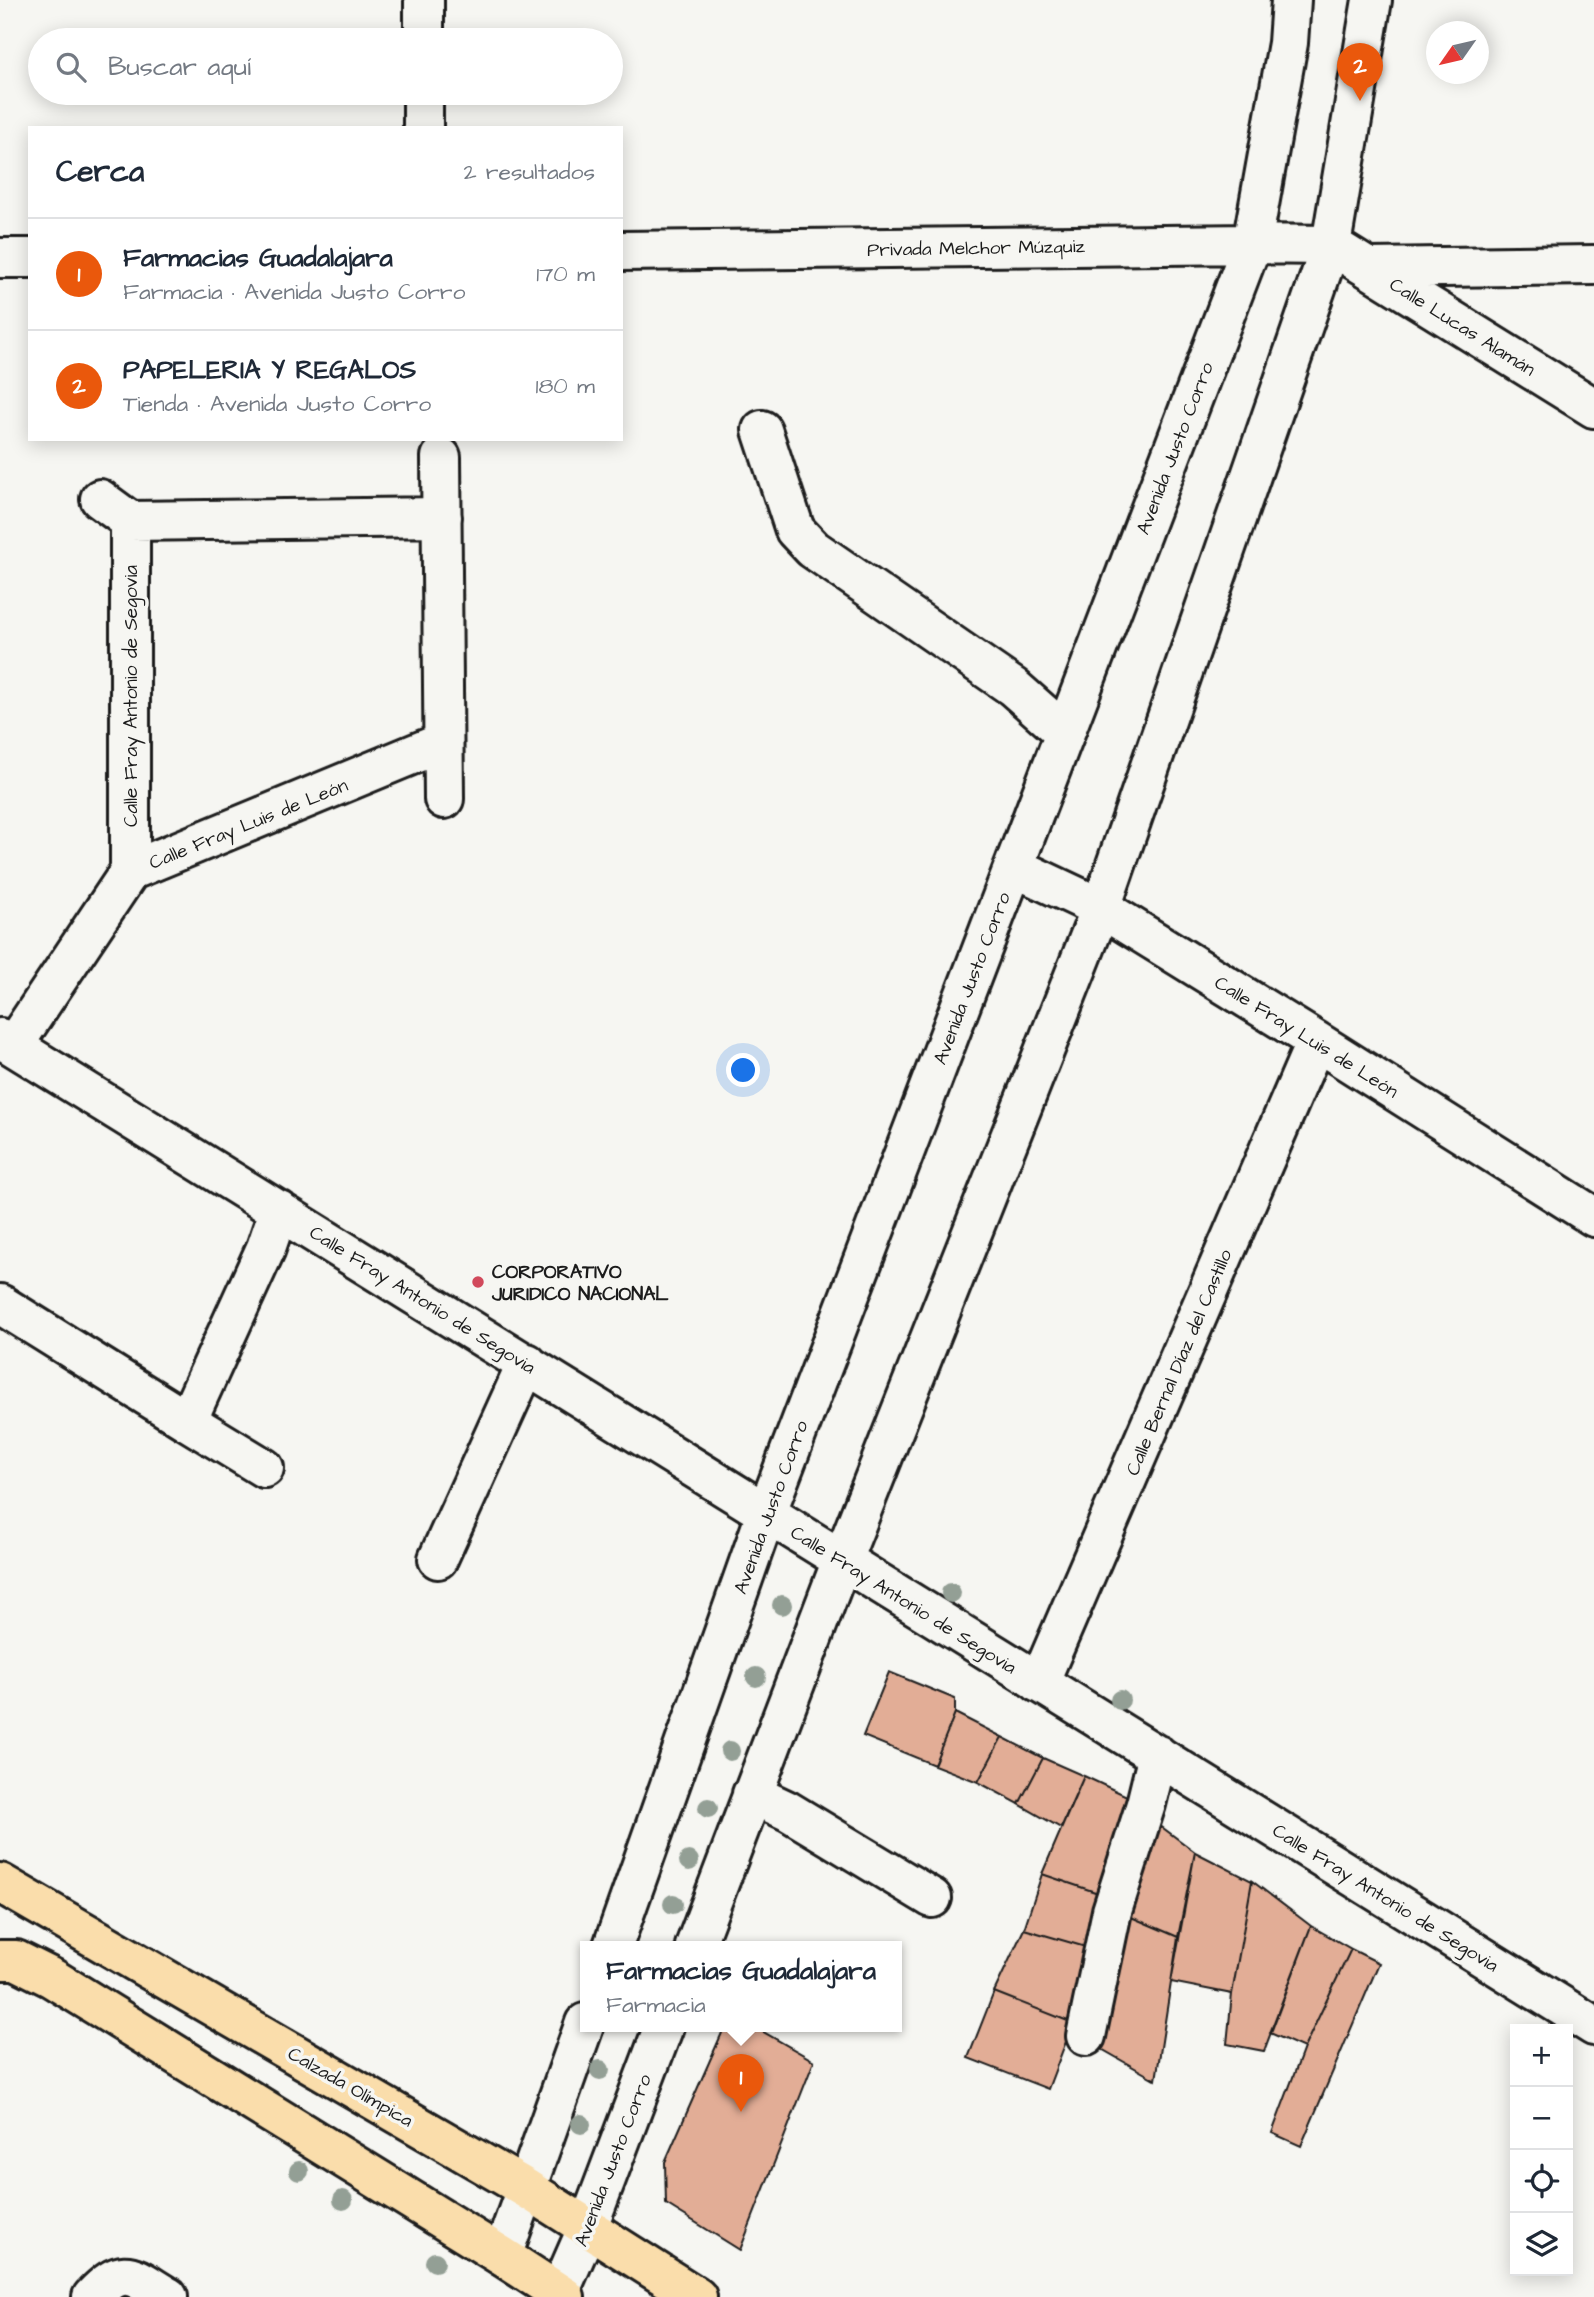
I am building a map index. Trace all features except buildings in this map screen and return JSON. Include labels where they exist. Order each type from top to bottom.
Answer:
[{"type":"main road","name":"Calzada Olímpica","points":[[0,1883],[527,2189],[697,2297]]},
{"type":"main road","points":[[0,1960],[16,1961],[52,1978],[562,2295]]},
{"type":"street","points":[[424,0],[424,28]]},
{"type":"street","name":"Avenida Justo Corro","points":[[615,1941],[766,1514],[1252,244],[1288,43],[1290,0]]},
{"type":"street","points":[[697,1941],[842,1560],[1101,908],[1331,245],[1372,0]]},
{"type":"street","points":[[423,126],[424,105]]},
{"type":"street","name":"Privada Melchor Múzquiz","points":[[623,251],[1331,245]]},
{"type":"street","name":"Calle Lucas Alamán","points":[[1331,245],[1594,408]]},
{"type":"street","points":[[0,258],[28,258]]},
{"type":"street","points":[[1369,268],[1594,265]]},
{"type":"street","points":[[762,430],[795,530],[813,549],[1013,687],[1065,733]]},
{"type":"street","points":[[442,457],[444,800]]},
{"type":"street","points":[[100,499],[130,521],[442,517]]},
{"type":"street","name":"Calle Fray Antonio de Segovia","points":[[130,521],[130,871]]},
{"type":"street","name":"Calle Fray Luis de León","points":[[7,1042],[130,871],[443,742]]},
{"type":"street","name":"Calle Fray Luis de León","points":[[1014,867],[1101,908],[1594,1217]]},
{"type":"street","name":"Calle Bernal Díaz del Castillo","points":[[1040,1683],[1316,1041]]},
{"type":"street","name":"Calle Fray Antonio de Segovia","points":[[7,1042],[1594,2025]]},
{"type":"street","points":[[187,1421],[265,1248],[279,1210]]},
{"type":"street","points":[[0,1304],[264,1468]]},
{"type":"street","points":[[438,1559],[527,1363]]},
{"type":"street","points":[[1086,2036],[1112,1910],[1146,1804],[1158,1755]]},
{"type":"street","points":[[752,1794],[788,1811],[932,1898]]},
{"type":"street","points":[[502,2256],[582,2032]]},
{"type":"street","name":"Avenida Justo Corro","points":[[562,2295],[662,2032]]},
{"type":"street","points":[[92,2297],[108,2280],[118,2275],[139,2280],[168,2297]]},
{"type":"place","name":"PAPELERIA Y REGALOS","points":[[1360,101]]},
{"type":"place","name":"CORPORATIVO JURIDICO NACIONAL","points":[[478,1282]]},
{"type":"place","name":"Farmacias Guadalajara","points":[[741,2112]]}]
